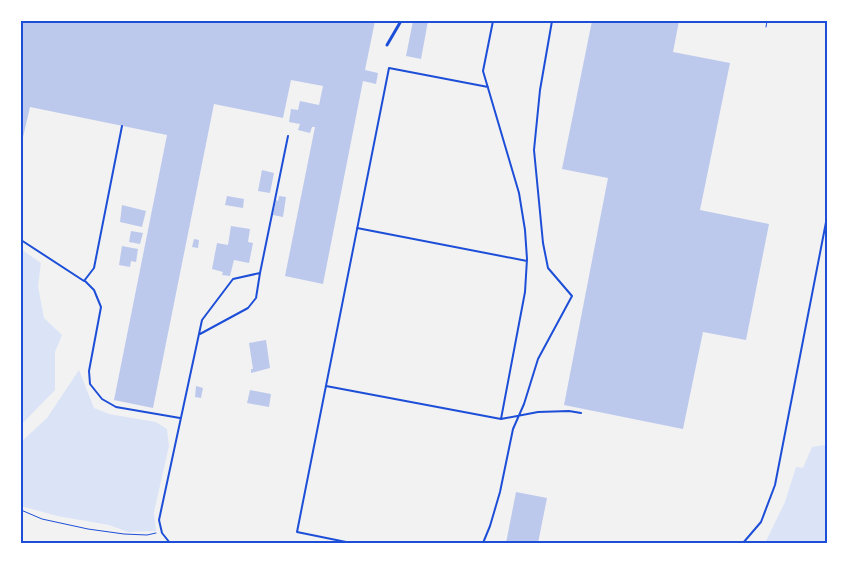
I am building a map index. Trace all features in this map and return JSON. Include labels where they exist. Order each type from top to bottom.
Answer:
[{"type":"street","points":[[387,45],[401,21]]},
{"type":"lane","points":[[493,21],[483,71],[519,193],[525,230],[527,261],[525,292],[501,419]]},
{"type":"lane","points":[[483,543],[493,518],[500,492],[513,429],[524,404],[538,359],[572,296],[548,268],[542,243],[534,150],[540,90],[552,21]]},
{"type":"lane","points":[[351,543],[297,532],[389,68],[488,88]]},
{"type":"lane","points":[[84,281],[94,268],[122,126]]},
{"type":"lane","points":[[200,334],[248,308],[256,298],[288,136]]},
{"type":"lane","points":[[744,543],[761,522],[775,486],[827,217]]},
{"type":"lane","points":[[357,228],[527,261]]},
{"type":"lane","points":[[21,240],[84,281],[94,290],[101,307],[89,371],[90,384],[102,399],[116,407],[180,418]]},
{"type":"lane","points":[[170,543],[162,532],[159,520],[202,320],[233,279],[260,273]]},
{"type":"lane","points":[[326,386],[501,419],[553,412],[568,411],[581,413]]},
{"type":"path","points":[[766,27],[767,21]]},
{"type":"path","points":[[21,510],[42,519],[124,534],[146,535],[162,532]]},
{"type":"shaded area","points":[[21,249],[41,263],[38,286],[44,318],[62,335],[55,352],[55,390],[21,425]]},
{"type":"shaded area","points":[[79,370],[94,408],[109,414],[156,422],[167,429],[169,446],[154,512],[156,531],[128,532],[109,525],[57,516],[21,506],[21,442],[47,418]]},
{"type":"shaded area","points":[[827,446],[827,543],[765,543],[785,502],[796,467],[803,468],[812,447]]},
{"type":"building","points":[[21,21],[375,21],[365,70],[378,73],[376,84],[363,81],[323,284],[285,276],[315,127],[312,127],[310,133],[298,130],[300,124],[289,122],[291,109],[298,110],[300,101],[319,105],[323,86],[291,80],[283,118],[214,104],[153,408],[114,400],[167,135],[30,107],[21,146]]},
{"type":"building","points":[[413,21],[428,21],[421,59],[406,56]]},
{"type":"building","points":[[592,21],[679,21],[673,52],[730,63],[700,210],[769,224],[746,340],[703,332],[683,429],[564,405],[608,178],[562,169]]},
{"type":"building","points":[[262,170],[274,173],[270,193],[258,191]]},
{"type":"building","points":[[227,196],[244,199],[243,208],[225,205]]},
{"type":"building","points":[[279,196],[286,197],[283,217],[273,215],[276,200],[278,201]]},
{"type":"building","points":[[122,205],[146,211],[142,227],[120,222]]},
{"type":"building","points":[[231,226],[250,229],[248,242],[253,243],[249,263],[234,260],[230,276],[222,275],[223,272],[212,269],[217,243],[228,245]]},
{"type":"building","points":[[131,231],[143,233],[140,244],[129,242]]},
{"type":"building","points":[[194,239],[199,240],[198,248],[192,247]]},
{"type":"building","points":[[122,246],[138,249],[136,262],[131,261],[130,267],[119,265]]},
{"type":"building","points":[[266,340],[270,368],[251,373],[251,369],[253,369],[249,343]]},
{"type":"building","points":[[196,386],[203,388],[201,398],[195,397]]},
{"type":"building","points":[[250,390],[271,394],[269,407],[247,403]]},
{"type":"building","points":[[516,492],[547,498],[538,543],[506,543]]}]
